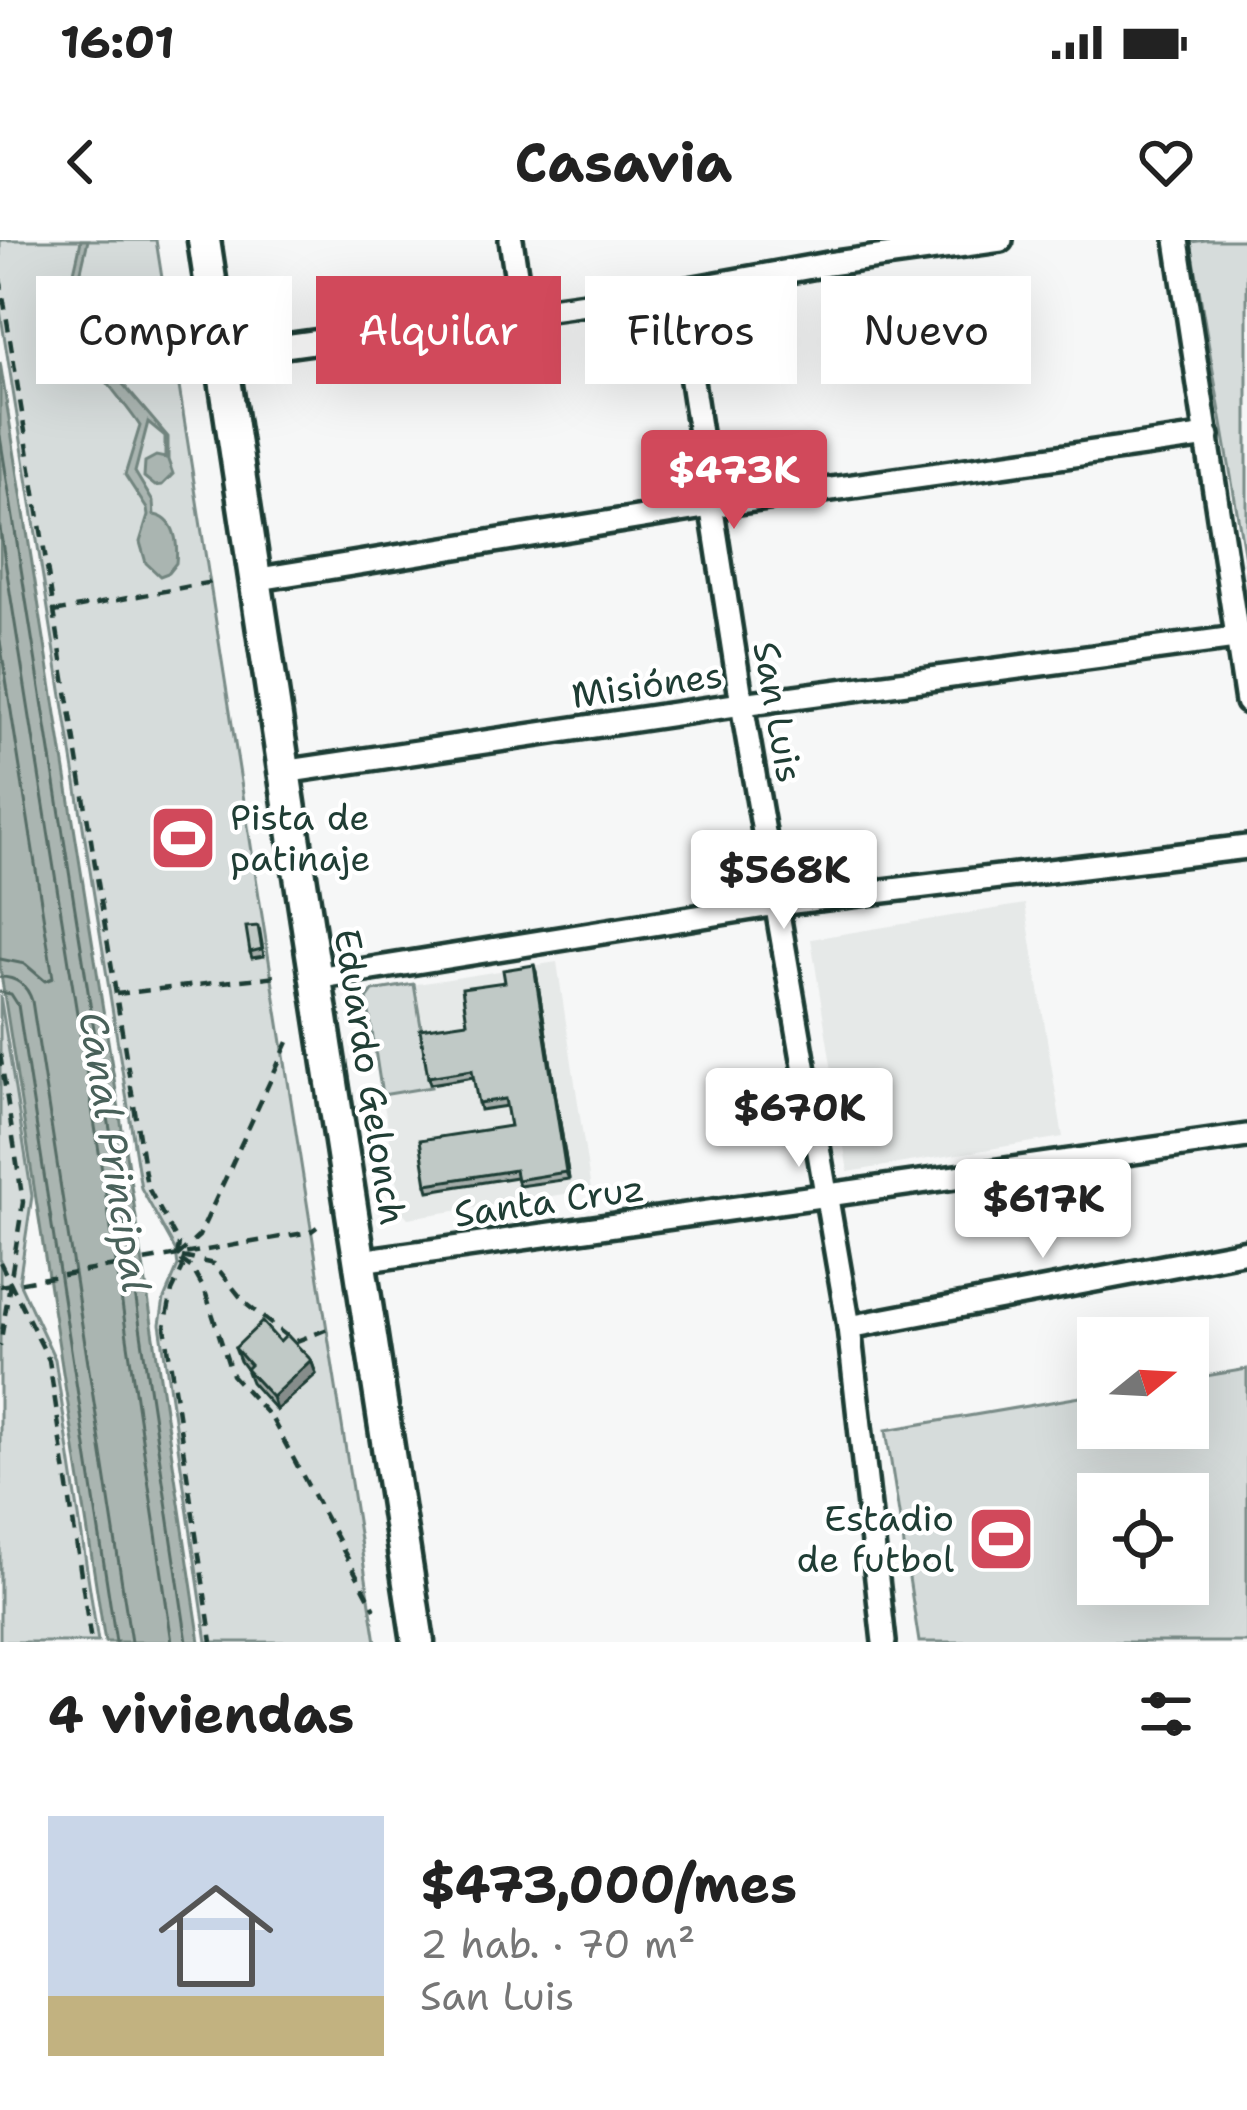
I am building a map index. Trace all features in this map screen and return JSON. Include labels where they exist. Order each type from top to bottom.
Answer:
[{"type":"main road","name":"Eduardo Gelonch","points":[[204,240],[209,276]]},
{"type":"main road","name":"Eduardo Gelonch","points":[[224,384],[418,1642]]},
{"type":"street","points":[[511,240],[516,276]]},
{"type":"street","points":[[824,240],[828,264]]},
{"type":"street","points":[[761,276],[1001,240]]},
{"type":"street","points":[[1177,240],[1247,702]]},
{"type":"street","name":"San Luis","points":[[692,384],[849,1327],[884,1642]]},
{"type":"street","points":[[253,580],[711,506],[1208,436]]},
{"type":"street","name":"Misiónes","points":[[283,772],[1235,638]]},
{"type":"street","points":[[316,978],[777,904],[1247,847]]},
{"type":"street","name":"Santa Cruz","points":[[360,1262],[1247,1136]]},
{"type":"street","points":[[849,1327],[1247,1251]]},
{"type":"path","points":[[0,277],[147,1186],[179,1244],[182,1268],[165,1327],[212,1642]]},
{"type":"path","points":[[54,611],[212,581]]},
{"type":"path","points":[[116,994],[277,976]]},
{"type":"path","points":[[177,1256],[199,1236],[288,1042]]},
{"type":"path","points":[[0,1054],[23,1202],[15,1283],[0,1346]]},
{"type":"path","points":[[0,1286],[310,1232],[316,1227]]},
{"type":"path","points":[[177,1256],[214,1264],[246,1304],[294,1342],[333,1327]]},
{"type":"path","points":[[177,1256],[192,1268],[205,1292],[232,1375],[272,1419],[375,1609]]},
{"type":"path","points":[[0,1262],[15,1283],[49,1360],[91,1642]]},
{"type":"shaded area","points":[[0,240],[156,240],[162,276],[36,276],[36,384],[179,384],[376,1642],[207,1642],[160,1324],[178,1266],[176,1251],[141,1188],[0,310]]},
{"type":"shaded area","points":[[1247,240],[1247,570],[1191,242]]},
{"type":"shaded area","points":[[1025,904],[1063,1137],[848,1172],[811,939]]},
{"type":"shaded area","points":[[557,962],[591,1190],[408,1218],[401,1210],[367,999],[373,991]]},
{"type":"shaded area","points":[[414,984],[431,1087],[382,1095],[367,999],[373,991]]},
{"type":"shaded area","points":[[0,995],[32,1196],[19,1282],[55,1359],[98,1642],[0,1642]]},
{"type":"shaded area","name":"Estadio de futbol","points":[[1247,1369],[1247,1642],[919,1642],[886,1430],[1077,1398],[1077,1449],[1209,1449],[1209,1375]]},
{"type":"water","points":[[81,240],[88,240],[80,276],[73,276]]},
{"type":"water","name":"Canal Principal","points":[[0,362],[200,1642],[105,1642],[0,968]]},
{"type":"water","points":[[108,384],[123,384],[168,437],[173,474],[155,486],[144,477],[145,462],[156,456],[165,458],[165,436],[148,422],[135,472],[153,502],[154,515],[167,521],[174,533],[176,563],[160,576],[146,563],[140,542],[147,509],[125,475],[140,426]]},
{"type":"building","points":[[258,926],[262,949],[250,952],[246,927]]},
{"type":"building","points":[[534,965],[566,1172],[517,1180],[515,1170],[427,1184],[420,1140],[510,1126],[505,1099],[478,1103],[472,1070],[428,1077],[420,1029],[467,1022],[462,988],[505,982],[503,970]]},
{"type":"building","points":[[262,1322],[280,1342],[287,1335],[311,1360],[272,1397],[246,1369],[250,1365],[235,1348]]},
{"type":"place","name":"Pista de patinaje","points":[[183,838]]},
{"type":"place","name":"Estadio de futbol","points":[[1001,1539]]}]
